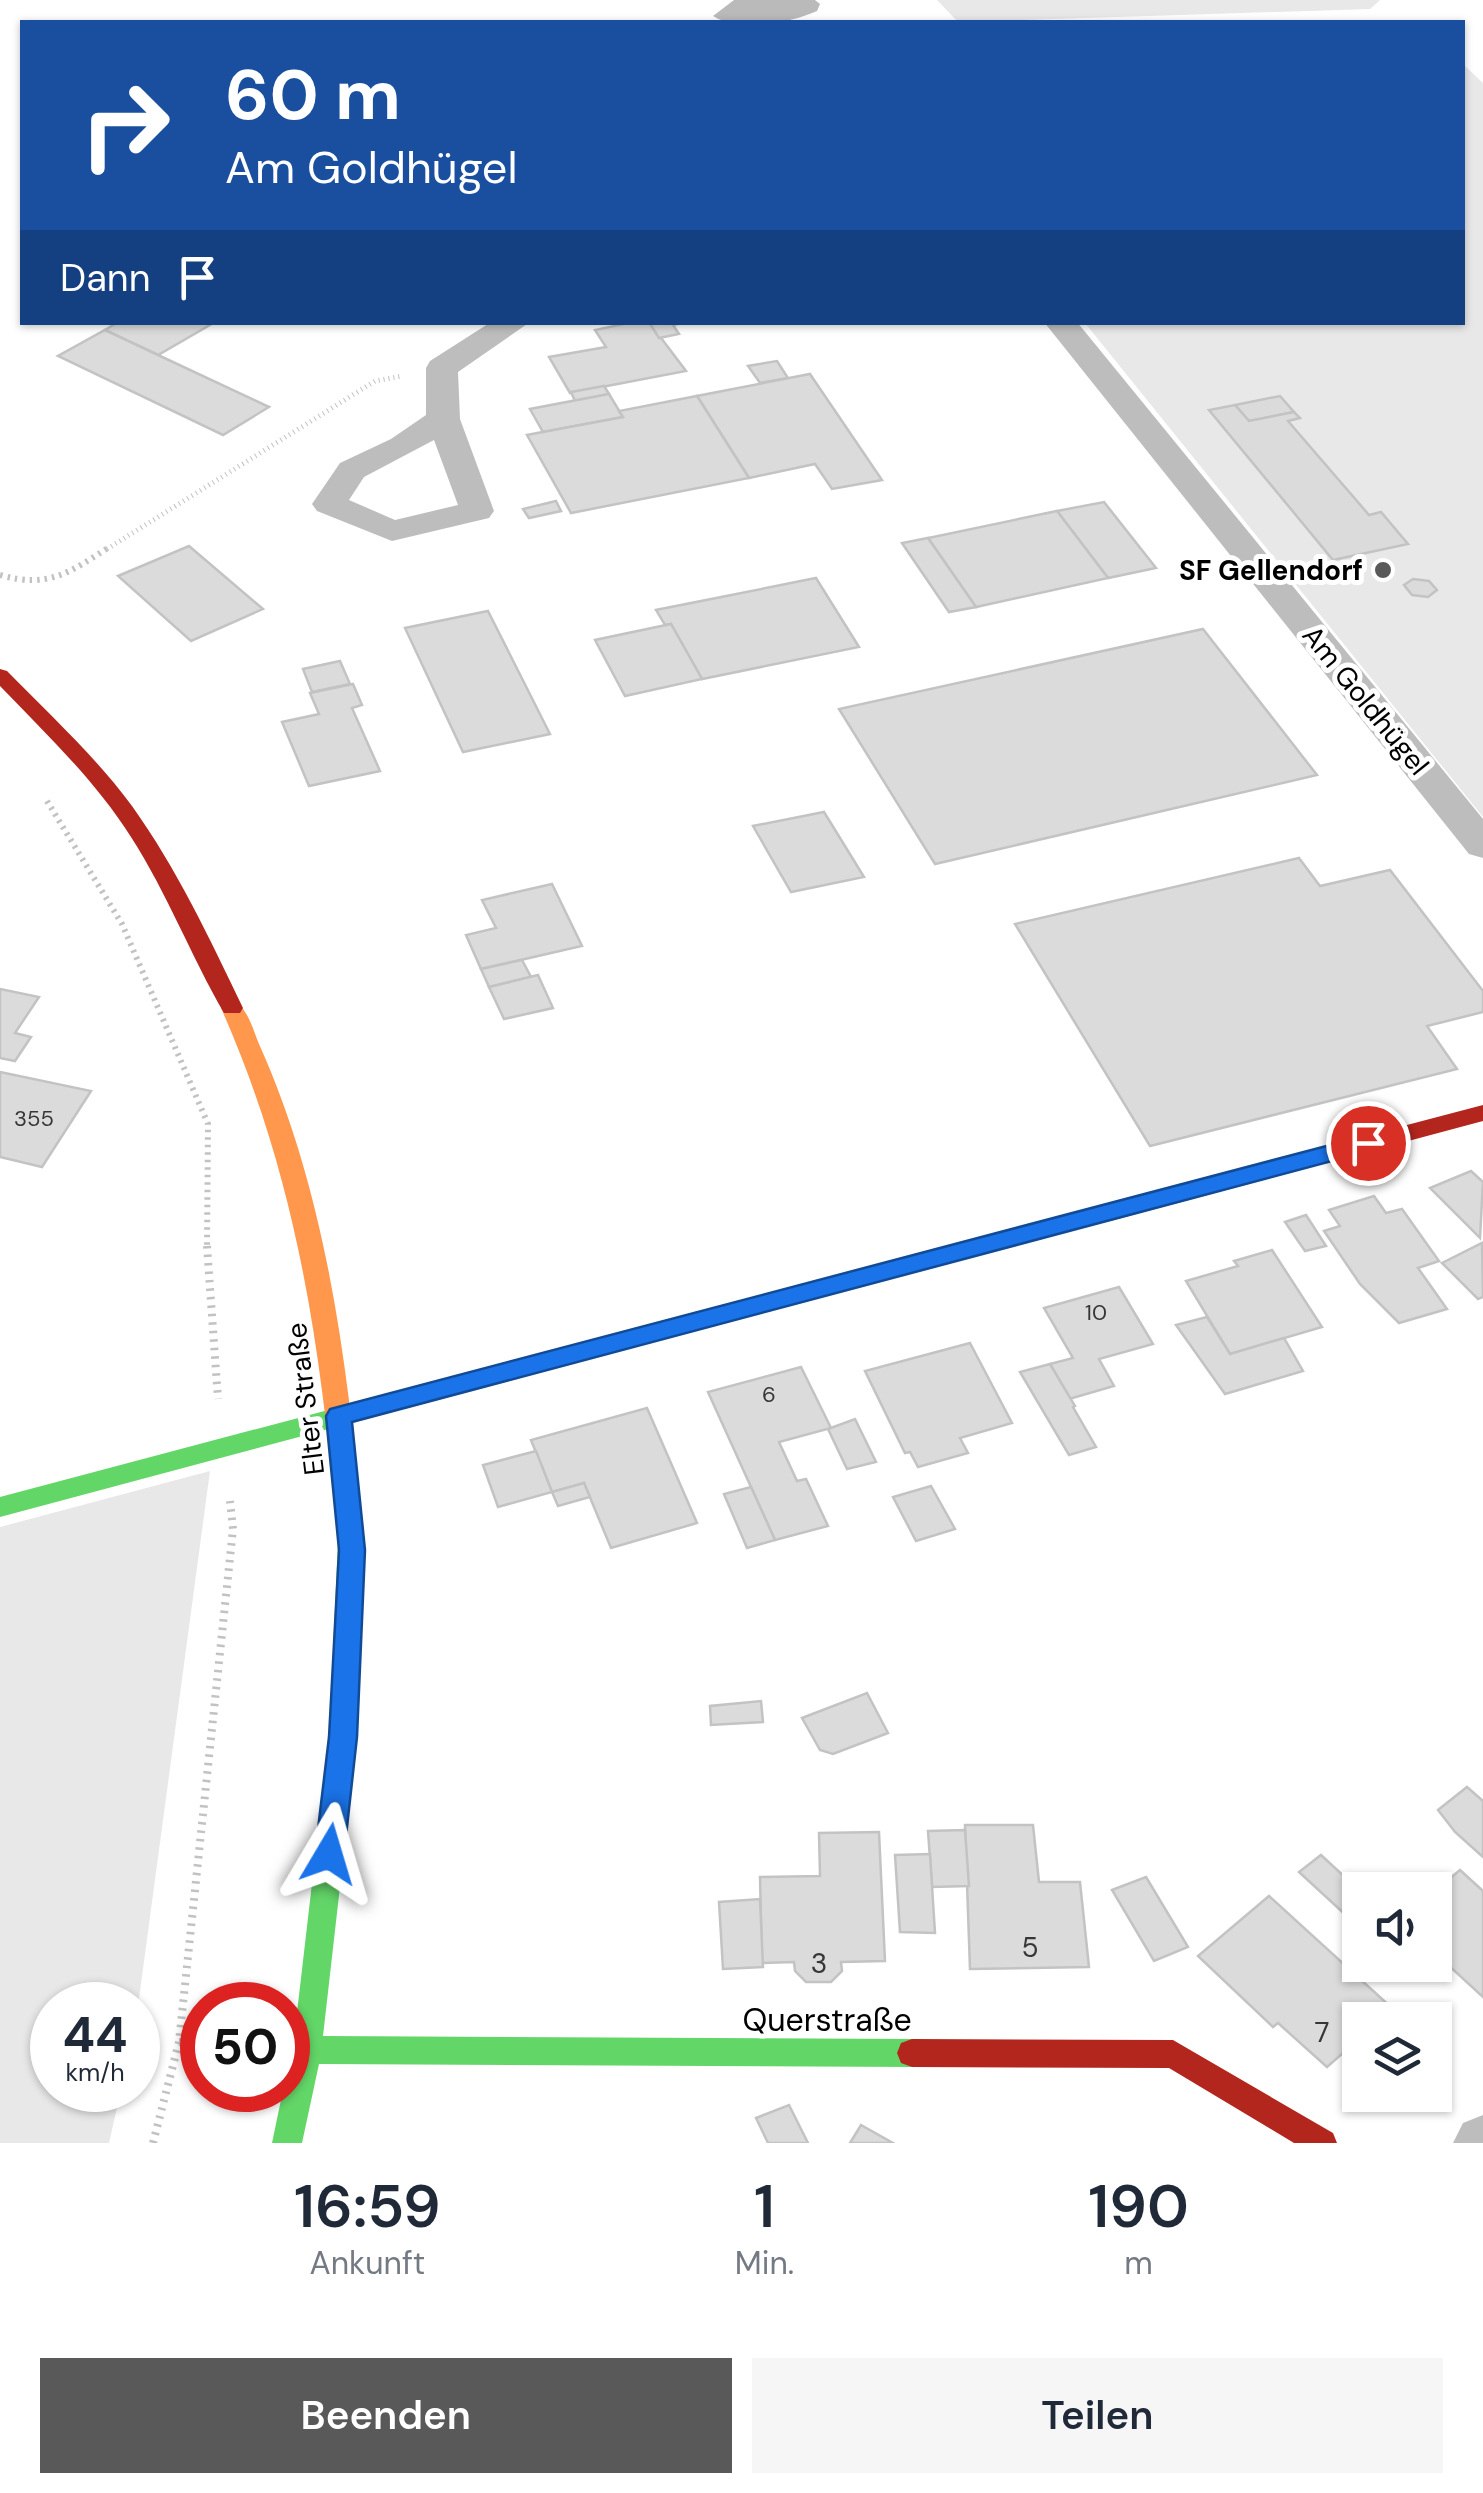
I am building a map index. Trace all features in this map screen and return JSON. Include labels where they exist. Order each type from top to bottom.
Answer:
[{"type":"street","points":[[443,419],[442,368],[509,325]]},
{"type":"street","name":"Am Goldhügel","points":[[1062,325],[1483,845]]},
{"type":"street","name":"Elter Straße","points":[[0,675],[86,765],[136,829],[190,920],[248,1040],[298,1185],[326,1312],[352,1550],[346,1681],[310,2022]]},
{"type":"street","points":[[0,1507],[223,1451],[338,1416],[1483,1113]]},
{"type":"street","name":"Querstraße","points":[[310,2050],[1173,2054],[1322,2143]]},
{"type":"street","name":"Elter Straße","points":[[287,2143],[294,2112]]},
{"type":"path","points":[[0,575],[28,583],[65,576],[375,381],[442,368]]},
{"type":"shaded area","points":[[734,0],[815,0],[820,4],[817,11],[787,20],[722,20],[713,16]]},
{"type":"shaded area","points":[[937,0],[1380,0],[1370,9],[956,20]]},
{"type":"shaded area","name":"SF Gellendorf","points":[[1465,66],[1483,83],[1483,817],[1087,325],[1465,325]]},
{"type":"shaded area","points":[[210,1471],[141,1982],[30,1982],[30,2112],[116,2112],[109,2143],[0,2143],[0,1527]]},
{"type":"building","points":[[113,325],[210,325],[158,355],[105,330]]},
{"type":"building","points":[[651,325],[686,371],[570,393],[549,357],[606,347],[595,330]]},
{"type":"building","points":[[651,325],[673,325],[679,334],[659,338]]},
{"type":"building","points":[[105,330],[269,407],[223,435],[58,356]]},
{"type":"building","points":[[777,361],[788,378],[760,383],[748,366]]},
{"type":"building","points":[[810,374],[882,480],[832,489],[815,464],[749,478],[697,396]]},
{"type":"building","points":[[604,386],[609,394],[575,401],[571,392]]},
{"type":"building","points":[[609,394],[623,417],[543,432],[530,409]]},
{"type":"building","points":[[697,396],[749,478],[571,513],[527,435],[623,417],[619,411]]},
{"type":"building","points":[[1280,396],[1294,412],[1249,421],[1235,405]]},
{"type":"building","points":[[1235,405],[1249,421],[1294,412],[1300,418],[1288,421],[1369,515],[1381,512],[1408,544],[1333,560],[1209,410]]},
{"type":"building","points":[[556,501],[561,511],[529,518],[523,509]]},
{"type":"building","points":[[1104,502],[1156,568],[1108,578],[1057,511]]},
{"type":"building","points":[[1057,511],[1108,578],[976,607],[928,538]]},
{"type":"building","points":[[928,538],[976,607],[949,612],[902,543]]},
{"type":"building","points":[[189,546],[263,609],[191,641],[118,576]]},
{"type":"building","points":[[816,578],[859,647],[702,679],[671,624],[665,625],[656,610]]},
{"type":"building","points":[[1413,579],[1429,581],[1437,590],[1428,597],[1412,595],[1404,585]]},
{"type":"building","points":[[488,611],[550,734],[463,752],[405,628]]},
{"type":"building","points":[[671,624],[702,679],[625,696],[595,640]]},
{"type":"building","points":[[1203,629],[1317,775],[935,864],[839,709]]},
{"type":"building","points":[[340,661],[350,684],[312,692],[303,669]]},
{"type":"building","points":[[353,684],[362,705],[352,708],[380,771],[309,786],[282,722],[319,714],[310,693]]},
{"type":"building","points":[[824,812],[864,877],[791,892],[753,826]]},
{"type":"building","points":[[1299,858],[1320,886],[1390,870],[1483,991],[1483,1012],[1427,1026],[1457,1069],[1150,1146],[1015,924]]},
{"type":"building","points":[[552,884],[582,946],[481,969],[466,935],[496,928],[482,900]]},
{"type":"building","points":[[522,960],[531,977],[489,987],[481,969]]},
{"type":"building","points":[[538,975],[553,1008],[504,1019],[489,987]]},
{"type":"building","points":[[0,989],[39,997],[15,1033],[31,1037],[15,1061],[0,1058]]},
{"type":"building","points":[[0,1072],[91,1091],[42,1167],[0,1157]]},
{"type":"building","points":[[1471,1171],[1483,1182],[1480,1238],[1430,1188]]},
{"type":"building","points":[[1374,1196],[1386,1213],[1402,1209],[1439,1261],[1418,1268],[1447,1309],[1399,1323],[1360,1284],[1324,1231],[1340,1226],[1329,1210]]},
{"type":"building","points":[[1306,1215],[1326,1246],[1305,1251],[1285,1222]]},
{"type":"building","points":[[1482,1243],[1483,1297],[1478,1299],[1442,1263]]},
{"type":"building","points":[[1272,1250],[1322,1327],[1230,1354],[1186,1281],[1238,1266],[1234,1261]]},
{"type":"building","points":[[1119,1287],[1153,1344],[1099,1359],[1114,1386],[1069,1399],[1050,1364],[1073,1358],[1044,1308]]},
{"type":"building","points":[[1207,1317],[1230,1354],[1284,1338],[1303,1371],[1225,1394],[1176,1325]]},
{"type":"building","points":[[970,1343],[1012,1423],[960,1438],[968,1453],[918,1467],[910,1452],[905,1453],[865,1371]]},
{"type":"building","points":[[1050,1364],[1096,1447],[1069,1455],[1020,1372]]},
{"type":"building","points":[[801,1367],[831,1428],[779,1442],[797,1481],[806,1479],[828,1526],[775,1540],[708,1392]]},
{"type":"building","points":[[647,1408],[697,1523],[611,1548],[584,1483],[552,1492],[531,1440]]},
{"type":"building","points":[[855,1419],[876,1462],[847,1469],[828,1429]]},
{"type":"building","points":[[536,1451],[552,1492],[498,1507],[483,1465]]},
{"type":"building","points":[[584,1483],[590,1497],[558,1506],[552,1492]]},
{"type":"building","points":[[931,1486],[955,1529],[916,1541],[893,1497]]},
{"type":"building","points":[[751,1487],[775,1540],[747,1548],[724,1494]]},
{"type":"building","points":[[867,1693],[888,1733],[833,1754],[820,1750],[802,1718]]},
{"type":"building","points":[[761,1701],[763,1722],[711,1725],[710,1706]]},
{"type":"building","points":[[1467,1787],[1483,1801],[1483,1857],[1438,1810]]},
{"type":"building","points":[[965,1825],[1033,1825],[1039,1882],[1080,1882],[1089,1967],[970,1969]]},
{"type":"building","points":[[965,1830],[969,1886],[932,1887],[928,1831]]},
{"type":"building","points":[[879,1832],[885,1961],[841,1962],[842,1971],[831,1982],[806,1982],[795,1971],[794,1962],[762,1963],[760,1877],[820,1876],[819,1833]]},
{"type":"building","points":[[930,1854],[935,1933],[900,1932],[895,1855]]},
{"type":"building","points":[[1321,1855],[1342,1874],[1342,1912],[1299,1872]]},
{"type":"building","points":[[1460,1870],[1483,1891],[1483,1997],[1452,1969],[1452,1877]]},
{"type":"building","points":[[1146,1877],[1188,1947],[1154,1961],[1112,1890]]},
{"type":"building","points":[[1269,1896],[1342,1963],[1342,1982],[1363,1982],[1385,2002],[1342,2002],[1342,2054],[1327,2067],[1278,2023],[1273,2027],[1198,1956]]},
{"type":"building","points":[[760,1899],[763,1967],[723,1969],[719,1902]]},
{"type":"building","points":[[789,2105],[808,2143],[768,2143],[756,2118]]},
{"type":"building","points":[[861,2125],[893,2143],[850,2143]]},
{"type":"traffic: fast","points":[[0,1507],[626,1340]]},
{"type":"traffic: fast","points":[[287,2143],[307,2050],[343,1737],[351,1541]]},
{"type":"traffic: fast","points":[[310,2050],[912,2053]]},
{"type":"traffic: slow","points":[[232,1008],[283,1135],[316,1268],[337,1404],[351,1541]]},
{"type":"traffic: slow","points":[[626,1340],[1110,1212]]},
{"type":"traffic: jam","points":[[0,675],[73,750],[123,810],[176,896],[232,1008]]},
{"type":"traffic: jam","points":[[1110,1212],[1483,1113]]},
{"type":"traffic: jam","points":[[912,2053],[1173,2054],[1322,2143]]},
{"type":"place","name":"SF Gellendorf","points":[[1383,570]]},
{"type":"route","points":[[329,1854],[343,1737],[352,1550],[338,1416],[1368,1143]]}]
